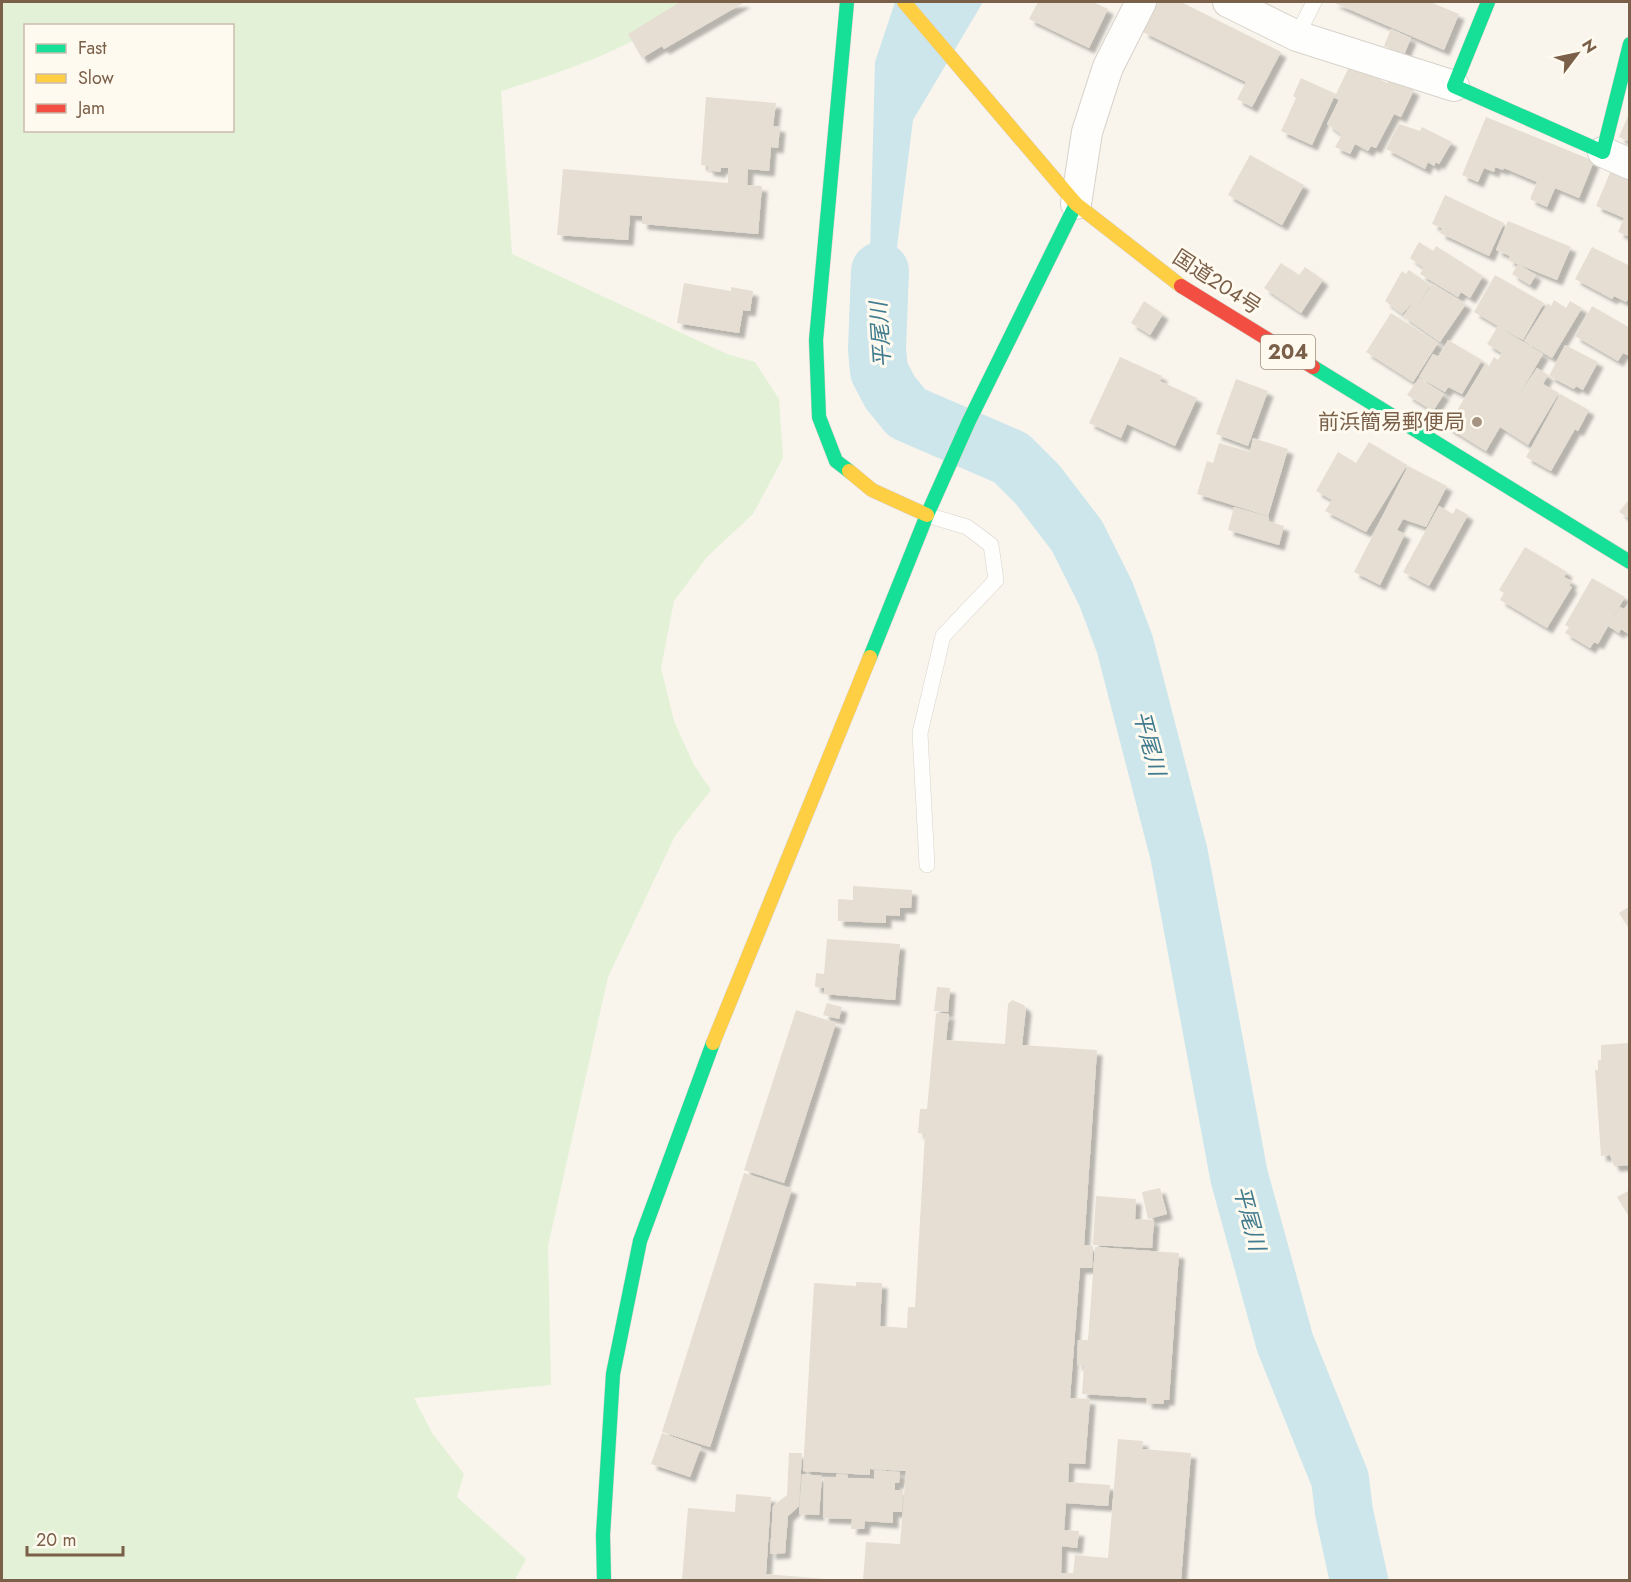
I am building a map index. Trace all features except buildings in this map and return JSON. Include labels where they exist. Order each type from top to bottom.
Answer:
[{"type":"main road","points":[[847,2],[816,340],[819,417],[836,461],[872,490],[927,515]]},
{"type":"main road","name":"国道204号","points":[[904,2],[1076,204],[1168,278],[1629,562]]},
{"type":"main road","points":[[1488,2],[1454,86],[1616,158],[1629,44]]},
{"type":"main road","points":[[604,1581],[603,1535],[613,1374],[640,1241],[690,1101],[927,515],[969,421],[1076,204]]},
{"type":"street","points":[[1076,204],[1087,132],[1108,67],[1141,2]]},
{"type":"street","points":[[1228,2],[1296,36],[1454,86]]},
{"type":"lane","points":[[1296,36],[1314,2]]},
{"type":"lane","points":[[927,515],[967,527],[992,545],[996,580],[943,636],[935,669],[920,733],[927,865]]},
{"type":"green space","points":[[2,2],[688,2],[669,18],[625,45],[575,66],[501,91],[512,254],[727,354],[755,362],[779,399],[783,458],[753,514],[707,557],[674,601],[661,668],[674,721],[694,765],[711,790],[675,836],[608,977],[548,1246],[551,1385],[414,1398],[432,1433],[464,1474],[457,1497],[526,1559],[515,1580],[2,1580]]},
{"type":"water","points":[[895,2],[983,2],[913,120],[886,334],[879,351],[875,351],[869,292],[875,62]]},
{"type":"waterway","name":"平尾川","points":[[880,271],[877,349],[879,371],[890,392],[907,413],[1011,458],[1038,485],[1077,536],[1106,594],[1125,645],[1179,854],[1239,1176],[1285,1343],[1340,1479],[1344,1512],[1359,1580]]},
{"type":"traffic: fast","points":[[847,2],[816,340],[819,417],[836,461],[849,471]]},
{"type":"traffic: fast","points":[[1488,2],[1454,86],[1603,152],[1630,44]]},
{"type":"traffic: fast","points":[[870,657],[927,515],[969,421],[1076,204]]},
{"type":"traffic: fast","points":[[1313,367],[1630,562]]},
{"type":"traffic: fast","points":[[604,1580],[603,1535],[613,1374],[640,1241],[713,1043]]},
{"type":"traffic: slow","points":[[904,2],[1076,204],[1181,286]]},
{"type":"traffic: slow","points":[[849,471],[872,490],[927,515]]},
{"type":"traffic: slow","points":[[713,1043],[870,657]]},
{"type":"traffic: jam","points":[[1181,286],[1313,367]]},
{"type":"place","name":"前浜簡易郵便局","points":[[1477,422]]}]
